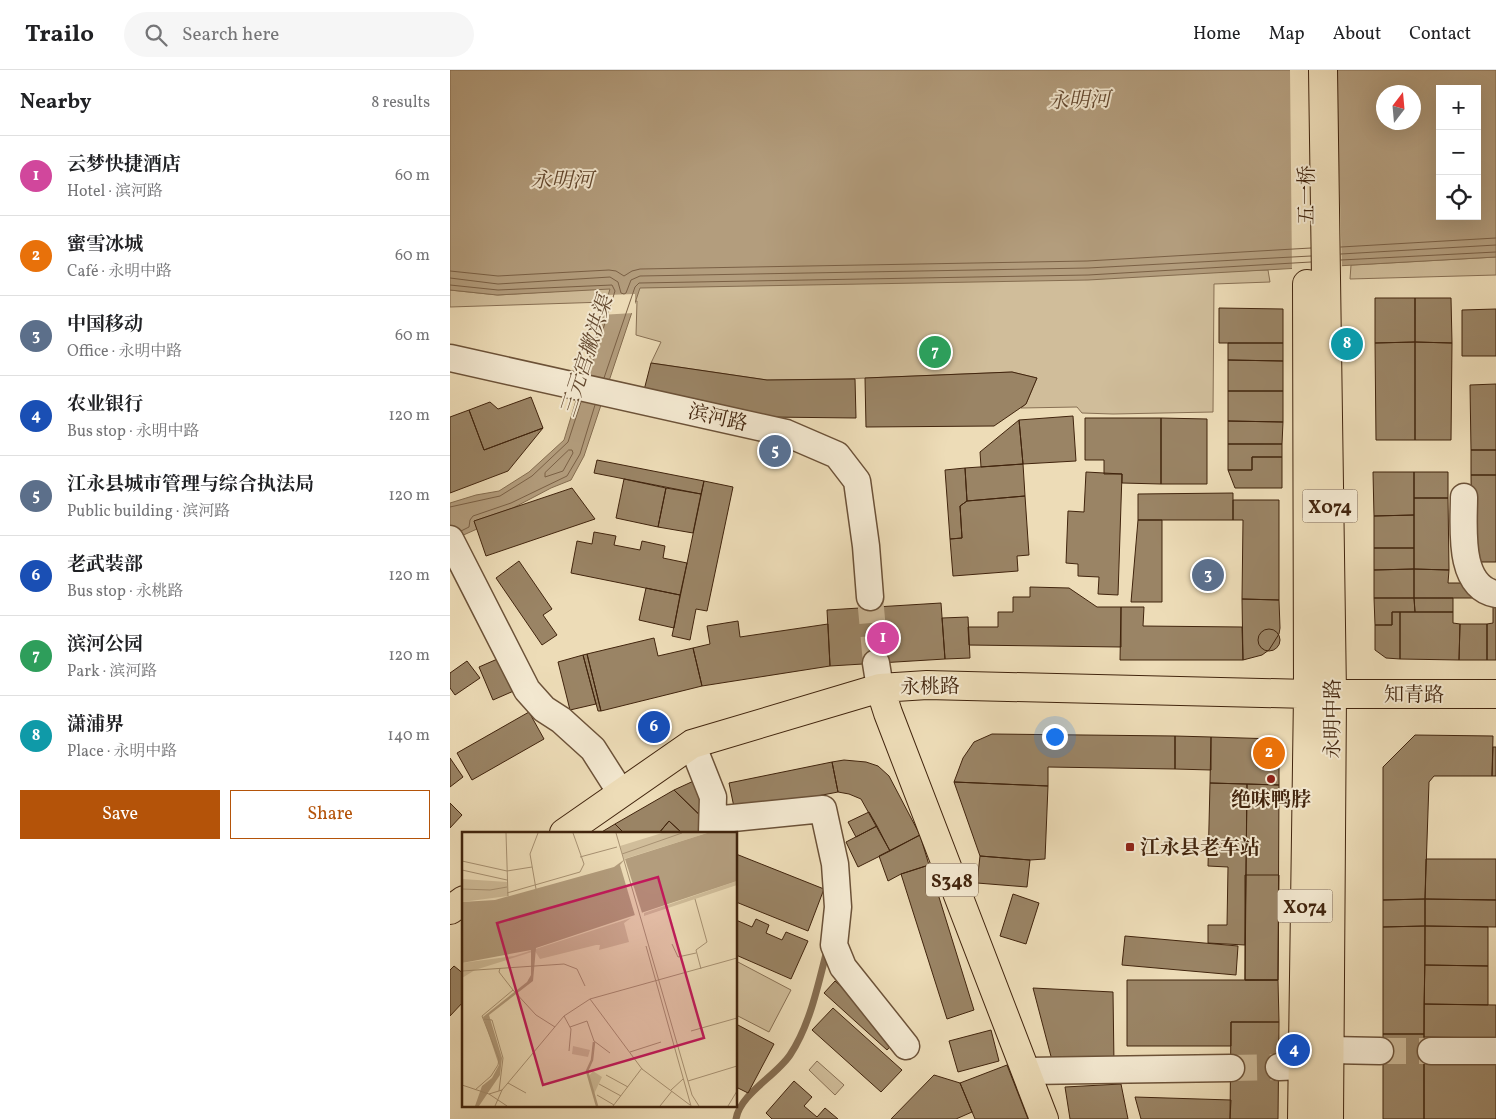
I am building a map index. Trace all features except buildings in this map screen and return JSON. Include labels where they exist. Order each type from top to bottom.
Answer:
[{"type":"main road","name":"五一桥","points":[[1305,70],[1317,319]]},
{"type":"main road","name":"五一桥","points":[[1317,319],[1323,70]]},
{"type":"main road","name":"永明中路","points":[[1317,319],[1320,694],[1330,1050],[1329,1119]]},
{"type":"main road","name":"永桃路","points":[[565,832],[692,744],[878,676],[927,685],[1320,694]]},
{"type":"main road","name":"S348","points":[[878,676],[888,713],[1044,1119]]},
{"type":"main road","name":"永明中路","points":[[1302,1119],[1291,1066],[1320,694]]},
{"type":"main road","name":"知青路","points":[[1320,694],[1496,694]]},
{"type":"main road","points":[[450,910],[462,901]]},
{"type":"street","name":"滨河路","points":[[450,358],[786,432],[837,455],[857,482],[866,546],[870,597]]},
{"type":"street","points":[[1464,497],[1465,556],[1469,570],[1482,588],[1496,594]]},
{"type":"street","points":[[451,540],[527,690],[544,709],[561,720],[592,749],[621,793]]},
{"type":"street","points":[[692,744],[713,797],[713,826],[823,809],[835,864],[838,907],[834,945],[844,967],[906,1046]]},
{"type":"street","points":[[1330,1050],[1380,1051]]},
{"type":"street","points":[[1431,1051],[1496,1051]]},
{"type":"street","points":[[1026,1071],[1231,1068]]},
{"type":"shaded area","points":[[1496,257],[1496,275],[1350,279],[1351,265]]},
{"type":"shaded area","points":[[1268,270],[1270,282],[1214,284],[1213,412],[1113,414],[1082,413],[1077,407],[1021,408],[1026,404],[1037,378],[1012,372],[767,380],[651,363],[661,342],[636,335],[637,301],[450,307],[450,290],[498,295],[611,288],[906,282]]},
{"type":"shaded area","points":[[738,962],[791,990],[769,1032],[738,1016]]},
{"type":"shaded area","points":[[817,1061],[844,1085],[835,1095],[809,1070]]},
{"type":"water","name":"永明河","points":[[450,70],[1496,70],[1496,257],[1088,280],[640,288],[584,456],[571,480],[513,508],[474,521],[477,529],[450,541],[450,503],[476,495],[499,491],[529,472],[564,440],[610,289],[497,295],[450,290]]},
{"type":"pier","points":[[1290,70],[1336,70],[1342,268],[1292,271]]},
{"type":"pier","points":[[635,294],[634,313],[600,315],[606,295]]},
{"type":"waterway","points":[[736,1119],[744,1101],[784,1063],[797,1043],[813,1004],[827,950]]},
{"type":"tunnel","points":[[870,597],[876,663]]},
{"type":"tunnel","points":[[1380,1051],[1431,1051]]},
{"type":"tunnel","points":[[1231,1068],[1279,1067]]},
{"type":"place","name":"潇浦界","points":[[1347,344]]},
{"type":"place","name":"滨河公园","points":[[935,352]]},
{"type":"place","name":"江永县城市管理与综合执法局","points":[[775,451]]},
{"type":"place","name":"中国移动","points":[[1208,575]]},
{"type":"place","name":"云梦快捷酒店","points":[[883,638]]},
{"type":"place","name":"老武装部","points":[[654,727]]},
{"type":"place","name":"蜜雪冰城","points":[[1269,753]]},
{"type":"place","name":"绝味鸭脖","points":[[1271,779]]},
{"type":"place","name":"江永县老车站","points":[[1130,847]]},
{"type":"place","name":"农业银行","points":[[1294,1050]]},
{"type":"water label","name":"三元宫撇洪渠","points":[[586,356]]}]
